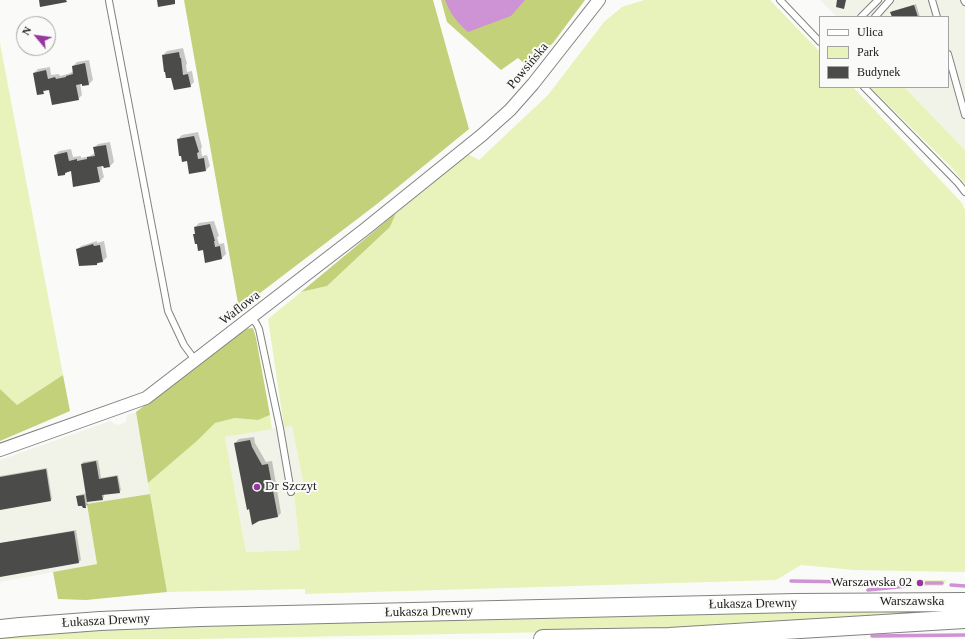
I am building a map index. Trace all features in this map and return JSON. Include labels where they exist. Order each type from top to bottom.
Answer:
[{"type":"main road","name":"Warszawska","points":[[859,603],[965,602]]},
{"type":"main road","name":"Łukasza Drewny","points":[[0,629],[148,618],[859,603]]},
{"type":"main road","name":"Warszawska","points":[[862,626],[965,620]]},
{"type":"main road","name":"Łukasza Drewny","points":[[543,639],[670,636],[862,626]]},
{"type":"street","name":"Powsińska","points":[[472,144],[510,110],[533,84],[598,0]]},
{"type":"street","name":"Waflowa","points":[[0,450],[146,398],[364,230],[472,144]]},
{"type":"lane","points":[[780,0],[819,41]]},
{"type":"lane","points":[[862,16],[878,0]]},
{"type":"lane","points":[[876,16],[890,0]]},
{"type":"lane","points":[[932,0],[937,16]]},
{"type":"lane","points":[[110,1],[168,311],[184,345],[195,360]]},
{"type":"lane","points":[[949,58],[965,115]]},
{"type":"lane","points":[[865,88],[964,191]]},
{"type":"lane","points":[[250,318],[256,323],[259,329],[280,428],[291,492]]},
{"type":"shaded area","points":[[445,0],[525,0],[511,16],[468,32],[454,18]]},
{"type":"shaded area","points":[[820,0],[965,0],[965,150],[905,88],[949,88],[949,16],[836,16]]},
{"type":"shaded area","points":[[136,412],[150,494],[87,505],[97,564],[0,582],[0,460],[110,421],[117,425],[126,422],[127,415]]},
{"type":"shaded area","points":[[292,425],[305,492],[294,494],[300,550],[246,552],[225,437]]},
{"type":"green space","points":[[184,0],[433,0],[469,129],[377,204],[239,309]]},
{"type":"green space","points":[[441,0],[585,0],[553,43],[527,66],[518,58],[501,70],[447,22]]},
{"type":"green space","points":[[644,0],[770,0],[819,51],[819,88],[854,88],[962,203],[965,210],[965,572],[854,570],[801,565],[776,580],[305,594],[305,589],[167,592],[148,483],[198,440],[215,423],[235,418],[258,420],[270,415],[272,429],[225,437],[246,552],[300,550],[294,494],[305,491],[292,426],[284,427],[268,319],[301,292],[327,286],[390,227],[396,213],[468,154],[479,160],[548,95],[604,22],[622,7]]},
{"type":"green space","points":[[0,43],[63,375],[17,405],[0,389]]},
{"type":"green space","points":[[871,88],[905,88],[965,150],[965,184],[951,167]]},
{"type":"green space","points":[[396,213],[390,227],[327,286],[301,292]]},
{"type":"green space","points":[[253,328],[270,415],[258,420],[235,418],[215,423],[198,440],[148,483],[136,412],[244,329]]},
{"type":"green space","points":[[63,375],[70,411],[0,441],[0,389],[17,405]]},
{"type":"green space","points":[[150,494],[167,592],[86,600],[58,599],[53,572],[97,564],[87,504]]},
{"type":"green space","points":[[924,580],[946,580],[943,586],[924,586]]},
{"type":"green space","points":[[965,607],[965,612],[656,630],[196,639],[0,639],[0,637],[74,629],[276,621],[699,615]]},
{"type":"building","points":[[39,0],[66,0],[67,2],[40,7]]},
{"type":"building","points":[[157,0],[175,0],[175,4],[158,7]]},
{"type":"building","points":[[837,0],[846,0],[844,9],[836,7]]},
{"type":"building","points":[[914,5],[918,16],[892,16],[890,12]]},
{"type":"building","points":[[179,52],[183,75],[188,74],[191,87],[174,90],[171,78],[166,78],[162,55]]},
{"type":"building","points":[[85,63],[89,85],[76,85],[79,100],[52,105],[49,90],[43,91],[44,94],[37,95],[33,73],[46,70],[48,79],[55,77],[56,79],[73,74],[72,66]]},
{"type":"building","points":[[194,136],[199,152],[197,153],[198,159],[204,158],[206,171],[189,174],[187,161],[182,162],[181,156],[179,156],[177,139]]},
{"type":"building","points":[[106,145],[110,167],[97,167],[100,182],[73,187],[71,171],[65,173],[65,175],[58,176],[54,155],[67,152],[69,161],[77,159],[77,161],[95,156],[93,147]]},
{"type":"building","points":[[210,224],[215,241],[215,247],[220,246],[222,259],[205,263],[203,250],[198,251],[193,234],[195,234],[194,227]]},
{"type":"building","points":[[93,244],[94,246],[100,245],[103,262],[97,263],[97,265],[79,266],[76,249]]},
{"type":"building","name":"Dr Szczyt","points":[[250,440],[252,447],[262,465],[268,464],[278,517],[259,521],[252,525],[249,509],[247,510],[234,443]]},
{"type":"building","points":[[96,461],[99,479],[117,476],[120,493],[102,495],[103,500],[87,502],[81,464]]},
{"type":"building","points":[[46,469],[51,501],[0,510],[0,477]]},
{"type":"building","points":[[84,495],[86,508],[78,506],[76,496]]},
{"type":"building","points":[[74,531],[79,563],[0,577],[0,543]]},
{"type":"waterway","points":[[791,581],[851,582],[857,585]]},
{"type":"waterway","points":[[926,583],[942,583]]},
{"type":"waterway","points":[[951,585],[965,586]]},
{"type":"waterway","points":[[868,590],[907,586]]},
{"type":"waterway","points":[[872,636],[965,635]]},
{"type":"place","name":"Dr Szczyt","points":[[257,487]]},
{"type":"place","name":"Warszawska 02","points":[[920,583]]}]
